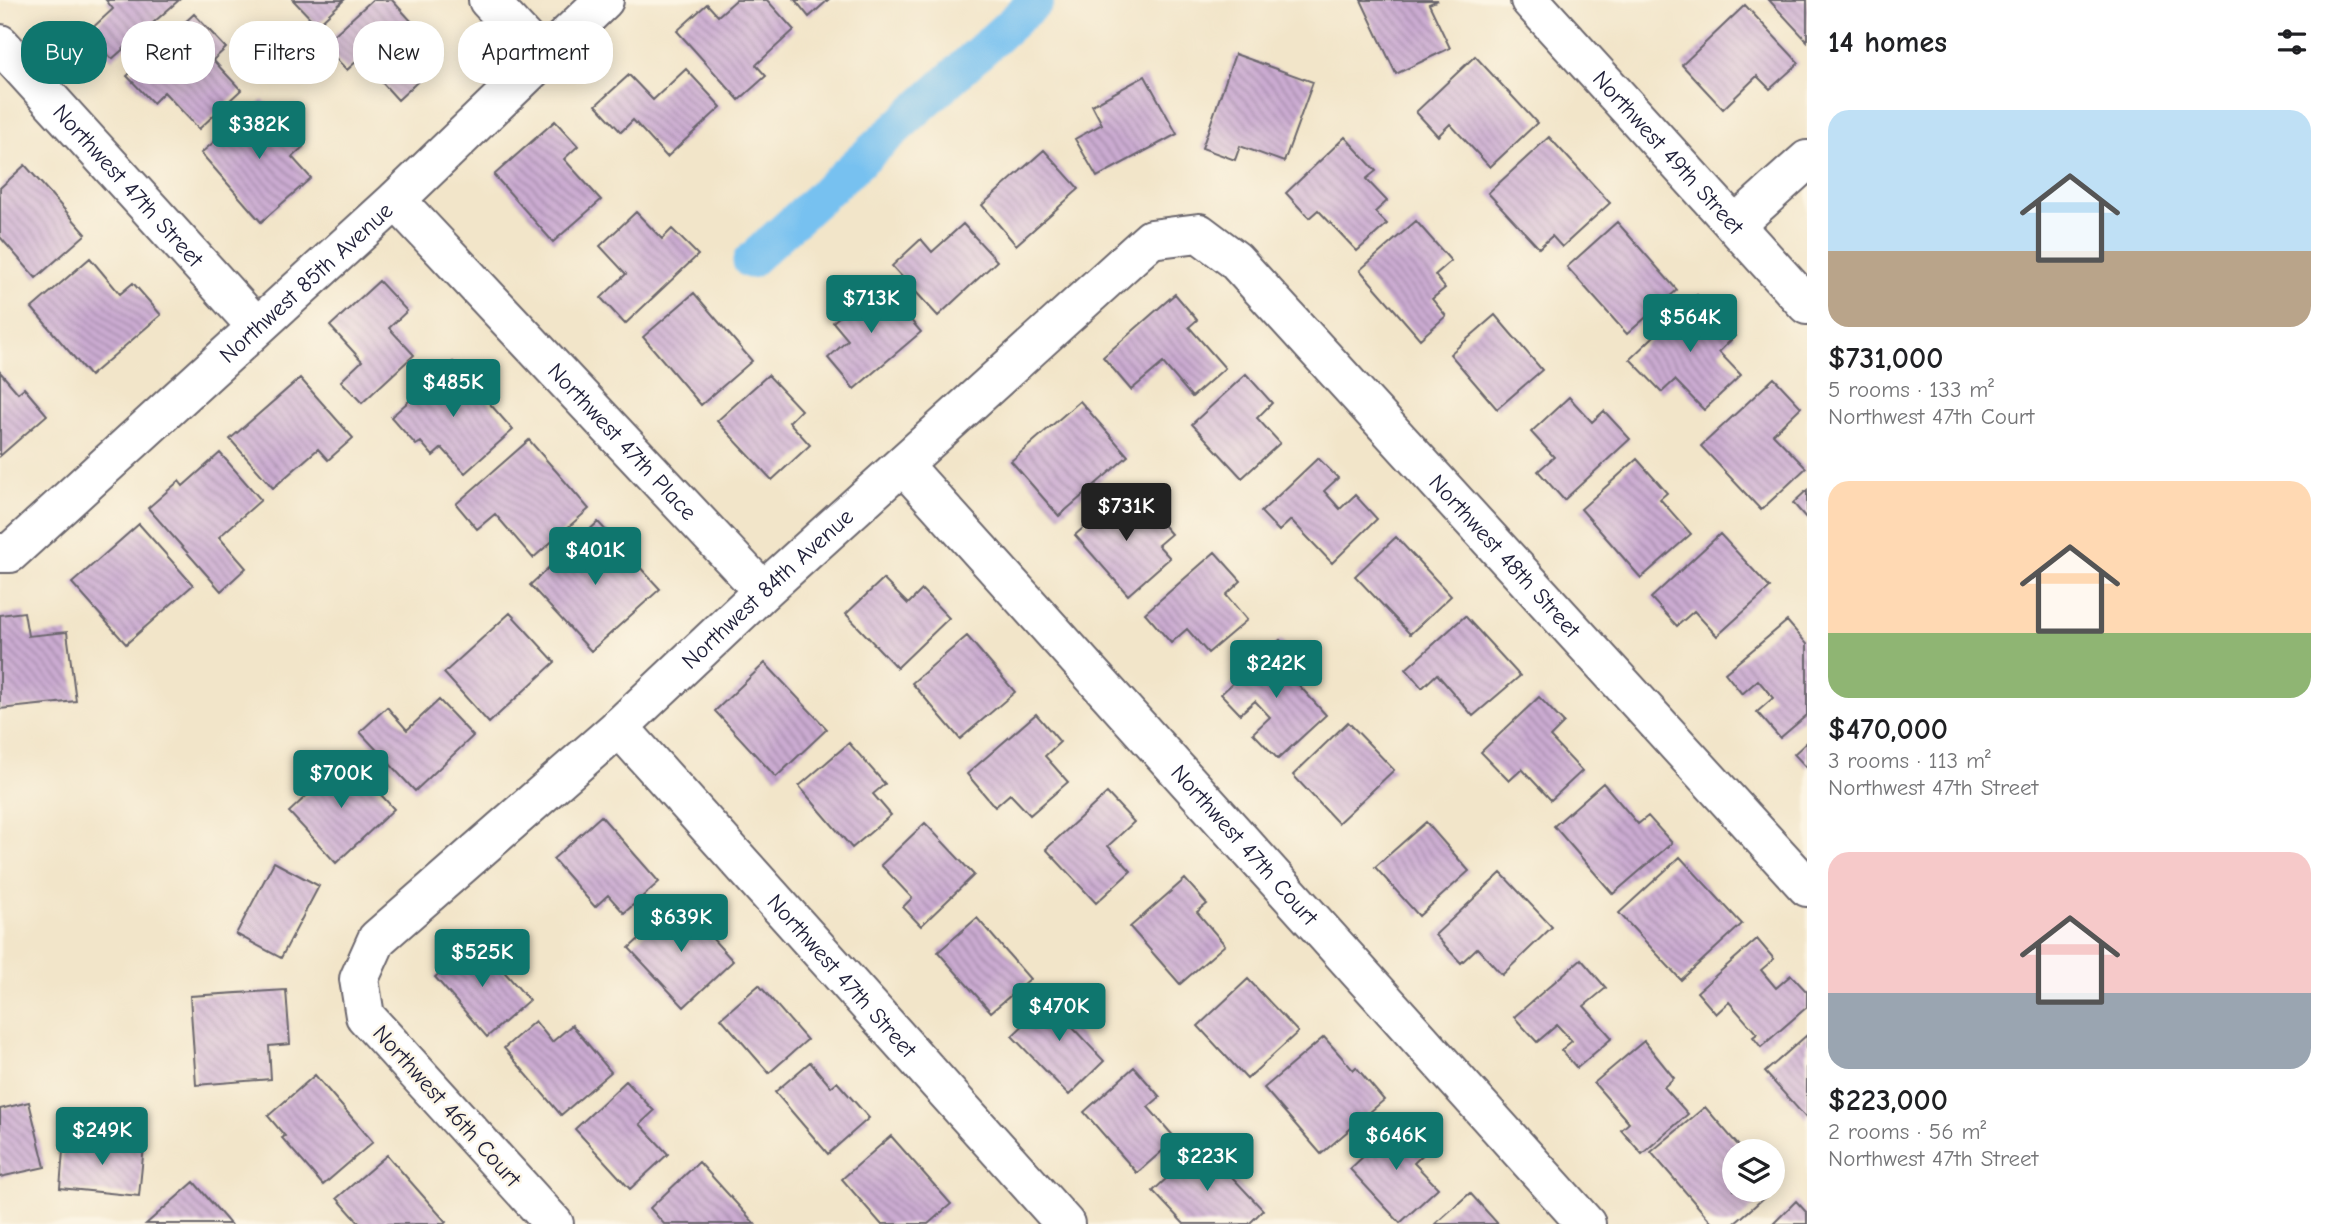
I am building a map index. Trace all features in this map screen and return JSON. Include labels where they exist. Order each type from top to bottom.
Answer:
[{"type":"street","points":[[488,0],[507,21]]},
{"type":"street","name":"Northwest 85th Avenue","points":[[581,21],[604,0]]},
{"type":"street","name":"Northwest 49th Street","points":[[1530,0],[1807,305]]},
{"type":"street","name":"Northwest 47th Street","points":[[0,44],[256,326]]},
{"type":"street","name":"Northwest 85th Avenue","points":[[0,553],[10,553],[396,200],[514,84]]},
{"type":"street","points":[[1736,224],[1807,160]]},
{"type":"street","name":"Northwest 47th Place","points":[[396,200],[763,591]]},
{"type":"street","name":"Northwest 84th Avenue","points":[[359,979],[377,939],[619,727],[763,591],[1150,239],[1199,233]]},
{"type":"street","name":"Northwest 48th Street","points":[[1199,233],[1235,260],[1807,887]]},
{"type":"street","name":"Northwest 47th Court","points":[[903,466],[1586,1224]]},
{"type":"street","name":"Northwest 47th Street","points":[[619,727],[1065,1224]]},
{"type":"street","name":"Northwest 46th Court","points":[[359,979],[365,1016],[554,1224]]},
{"type":"building","points":[[106,0],[179,0],[155,21],[121,21],[121,51],[112,59],[107,53],[107,21],[100,21],[113,9]]},
{"type":"building","points":[[293,0],[344,0],[321,21],[313,21]]},
{"type":"building","points":[[372,0],[392,0],[411,21],[353,21],[353,64],[347,70],[339,62],[339,30]]},
{"type":"building","points":[[736,0],[767,0],[794,30],[756,65],[766,76],[739,100],[677,31],[707,4],[718,16]]},
{"type":"building","points":[[795,0],[828,0],[809,17]]},
{"type":"building","points":[[1361,0],[1438,0],[1429,4],[1450,48],[1396,74]]},
{"type":"building","points":[[1769,0],[1807,0],[1807,41]]},
{"type":"building","points":[[1745,5],[1799,63],[1770,89],[1757,76],[1723,109],[1682,65]]},
{"type":"building","points":[[194,14],[201,21],[186,21]]},
{"type":"building","points":[[215,36],[226,48],[215,58]]},
{"type":"building","points":[[1235,54],[1313,82],[1284,162],[1240,146],[1235,160],[1202,148]]},
{"type":"building","points":[[1475,56],[1537,123],[1490,167],[1450,124],[1438,136],[1416,112]]},
{"type":"building","points":[[215,62],[229,77],[229,84],[235,84],[241,90],[199,129],[164,92],[153,103],[135,84],[215,84]]},
{"type":"building","points":[[686,69],[721,107],[667,157],[633,120],[621,132],[596,105],[629,75],[653,100]]},
{"type":"building","points":[[1145,76],[1177,134],[1097,177],[1075,139],[1102,124],[1092,105]]},
{"type":"building","points":[[384,84],[415,84],[398,100]]},
{"type":"building","points":[[263,100],[303,147],[292,157],[311,178],[261,222],[201,153]]},
{"type":"building","points":[[555,121],[578,146],[564,159],[601,200],[553,242],[494,175]]},
{"type":"building","points":[[1345,137],[1376,171],[1366,179],[1387,201],[1375,212],[1387,224],[1357,251],[1318,210],[1309,218],[1286,193]]},
{"type":"building","points":[[1549,137],[1610,203],[1562,247],[1552,236],[1539,248],[1488,193]]},
{"type":"building","points":[[1044,150],[1079,189],[1016,245],[982,205]]},
{"type":"building","points":[[25,165],[86,234],[36,278],[0,237],[0,188]]},
{"type":"building","points":[[636,212],[662,239],[672,229],[698,255],[625,324],[601,298],[626,274],[600,246]]},
{"type":"building","points":[[1416,221],[1451,261],[1435,275],[1445,288],[1432,299],[1446,316],[1420,339],[1360,270]]},
{"type":"building","points":[[1617,222],[1677,290],[1627,334],[1567,267]]},
{"type":"building","points":[[963,224],[997,261],[938,316],[892,266],[921,239],[932,252]]},
{"type":"building","points":[[90,258],[120,294],[133,283],[161,315],[90,376],[32,308]]},
{"type":"building","points":[[379,281],[407,311],[389,328],[414,355],[362,403],[341,381],[362,361],[330,326]]},
{"type":"building","points":[[879,283],[921,332],[854,389],[828,358],[848,340],[833,322]]},
{"type":"building","points":[[694,293],[752,361],[701,405],[643,337]]},
{"type":"building","points":[[1175,294],[1197,320],[1189,327],[1225,368],[1192,397],[1163,363],[1131,390],[1103,357]]},
{"type":"building","points":[[1697,295],[1735,336],[1719,352],[1741,375],[1704,410],[1675,380],[1662,392],[1630,359]]},
{"type":"building","points":[[1495,315],[1542,370],[1497,409],[1450,354]]},
{"type":"building","points":[[453,362],[513,430],[465,473],[442,448],[433,456],[421,442],[416,445],[391,417]]},
{"type":"building","points":[[0,372],[18,393],[24,388],[47,415],[0,456]]},
{"type":"building","points":[[1246,374],[1272,403],[1257,418],[1280,443],[1242,478],[1192,424]]},
{"type":"building","points":[[768,375],[801,410],[789,422],[810,445],[772,480],[717,421]]},
{"type":"building","points":[[300,378],[353,438],[328,460],[318,449],[273,488],[230,439]]},
{"type":"building","points":[[1774,378],[1801,407],[1773,434],[1806,468],[1761,510],[1701,446]]},
{"type":"building","points":[[1569,397],[1592,422],[1604,411],[1630,439],[1564,500],[1538,471],[1554,457],[1531,432]]},
{"type":"building","points":[[1080,401],[1128,456],[1059,516],[1011,461]]},
{"type":"building","points":[[529,440],[589,509],[533,558],[495,514],[477,529],[456,504]]},
{"type":"building","points":[[220,453],[261,500],[219,537],[246,568],[221,591],[148,508],[179,481],[183,486]]},
{"type":"building","points":[[1318,458],[1338,478],[1324,491],[1340,509],[1355,495],[1377,519],[1332,563],[1291,520],[1279,531],[1261,512]]},
{"type":"building","points":[[1637,459],[1667,493],[1660,499],[1691,534],[1641,578],[1581,509]]},
{"type":"building","points":[[1807,490],[1807,519],[1793,503]]},
{"type":"building","points":[[1118,497],[1130,512],[1142,501],[1171,534],[1158,545],[1170,558],[1128,595],[1075,535]]},
{"type":"building","points":[[598,522],[660,589],[591,651],[530,585]]},
{"type":"building","points":[[139,524],[193,585],[126,644],[72,583]]},
{"type":"building","points":[[1720,534],[1770,588],[1717,636],[1694,611],[1677,626],[1651,598]]},
{"type":"building","points":[[1396,537],[1451,596],[1410,634],[1355,576]]},
{"type":"building","points":[[1215,552],[1241,581],[1226,595],[1247,620],[1208,653],[1187,629],[1171,643],[1145,613]]},
{"type":"building","points":[[883,579],[908,604],[922,590],[949,618],[897,668],[846,614]]},
{"type":"building","points":[[24,612],[28,636],[67,632],[76,701],[0,709],[0,615]]},
{"type":"building","points":[[510,613],[555,662],[489,723],[444,673]]},
{"type":"building","points":[[1465,616],[1520,676],[1473,716],[1437,674],[1422,688],[1406,669]]},
{"type":"building","points":[[1787,621],[1807,644],[1807,715],[1780,738],[1757,712],[1773,698],[1758,680],[1742,694],[1725,673]]},
{"type":"building","points":[[967,636],[1015,692],[960,739],[912,683]]},
{"type":"building","points":[[1280,640],[1299,660],[1286,671],[1326,715],[1278,759],[1253,733],[1270,717],[1255,701],[1240,714],[1221,694]]},
{"type":"building","points":[[765,663],[827,729],[776,777],[715,711]]},
{"type":"building","points":[[1539,697],[1564,723],[1550,737],[1582,771],[1551,800],[1522,769],[1509,781],[1481,752]]},
{"type":"building","points":[[439,700],[473,736],[415,791],[360,732],[387,707],[407,730]]},
{"type":"building","points":[[1036,714],[1060,742],[1045,756],[1068,782],[1030,815],[1010,794],[995,807],[967,774]]},
{"type":"building","points":[[1348,722],[1394,770],[1338,823],[1293,775]]},
{"type":"building","points":[[1807,742],[1807,768],[1794,754]]},
{"type":"building","points":[[849,743],[885,784],[873,794],[891,815],[852,848],[799,786]]},
{"type":"building","points":[[347,758],[394,809],[336,863],[289,812]]},
{"type":"building","points":[[1603,783],[1638,824],[1648,816],[1672,843],[1613,894],[1554,826]]},
{"type":"building","points":[[1107,793],[1134,822],[1108,846],[1131,871],[1096,903],[1046,849]]},
{"type":"building","points":[[601,816],[659,882],[624,913],[608,895],[595,907],[553,859]]},
{"type":"building","points":[[1426,822],[1469,871],[1419,916],[1375,867]]},
{"type":"building","points":[[925,823],[974,875],[921,926],[903,907],[912,898],[881,865]]},
{"type":"building","points":[[1680,857],[1742,924],[1681,980],[1619,913]]},
{"type":"building","points":[[274,862],[319,886],[281,958],[236,934]]},
{"type":"building","points":[[1501,873],[1552,927],[1502,975],[1477,948],[1461,963],[1435,935]]},
{"type":"building","points":[[1185,879],[1207,904],[1197,912],[1225,945],[1180,984],[1130,927]]},
{"type":"building","points":[[679,902],[733,961],[684,1007],[629,948]]},
{"type":"building","points":[[977,918],[1030,979],[991,1012],[938,952]]},
{"type":"building","points":[[1757,939],[1774,959],[1761,970],[1776,988],[1791,975],[1807,992],[1807,1007],[1761,1047],[1753,1037],[1757,1034],[1729,1002],[1716,1014],[1697,992]]},
{"type":"building","points":[[477,941],[529,1000],[487,1037],[435,977]]},
{"type":"building","points":[[1581,959],[1606,988],[1584,1006],[1612,1038],[1577,1068],[1561,1050],[1572,1041],[1557,1025],[1537,1042],[1514,1017]]},
{"type":"building","points":[[1248,979],[1298,1032],[1247,1079],[1198,1026]]},
{"type":"building","points":[[759,985],[807,1040],[769,1073],[721,1018]]},
{"type":"building","points":[[1061,989],[1085,1014],[1072,1027],[1104,1061],[1069,1095],[1012,1036]]},
{"type":"building","points":[[286,990],[290,1044],[269,1046],[271,1079],[196,1085],[190,996]]},
{"type":"building","points":[[535,1021],[552,1042],[572,1025],[611,1072],[561,1115],[504,1048]]},
{"type":"building","points":[[1807,1035],[1807,1119],[1765,1072]]},
{"type":"building","points":[[1324,1037],[1353,1070],[1356,1067],[1384,1100],[1321,1154],[1264,1088]]},
{"type":"building","points":[[1644,1041],[1674,1078],[1664,1087],[1688,1114],[1642,1154],[1621,1130],[1629,1123],[1594,1083]]},
{"type":"building","points":[[810,1062],[831,1087],[837,1082],[869,1118],[828,1154],[775,1092]]},
{"type":"building","points":[[1134,1067],[1160,1097],[1148,1107],[1176,1139],[1137,1173],[1084,1112]]},
{"type":"building","points":[[315,1075],[373,1142],[323,1185],[282,1138],[285,1136],[268,1116]]},
{"type":"building","points":[[626,1081],[654,1111],[640,1124],[668,1154],[630,1189],[575,1129]]},
{"type":"building","points":[[29,1102],[45,1167],[0,1177],[0,1109]]},
{"type":"building","points":[[1705,1107],[1733,1139],[1722,1139],[1722,1202],[1759,1202],[1734,1224],[1713,1224],[1651,1152]]},
{"type":"building","points":[[1402,1120],[1429,1149],[1414,1163],[1438,1188],[1400,1223],[1350,1169]]},
{"type":"building","points":[[891,1136],[951,1204],[928,1224],[881,1224],[842,1179]]},
{"type":"building","points":[[64,1138],[144,1146],[139,1196],[60,1188]]},
{"type":"building","points":[[1202,1145],[1263,1210],[1249,1224],[1184,1224],[1153,1191]]},
{"type":"building","points":[[387,1155],[446,1222],[444,1224],[360,1224],[337,1198]]},
{"type":"building","points":[[699,1162],[755,1224],[664,1224],[650,1208]]},
{"type":"building","points":[[194,1182],[230,1224],[146,1224]]},
{"type":"building","points":[[1470,1193],[1498,1224],[1435,1224]]},
{"type":"building","points":[[1796,1201],[1807,1213],[1807,1224],[1773,1224]]},
{"type":"waterway","points":[[750,261],[1037,0]]}]
